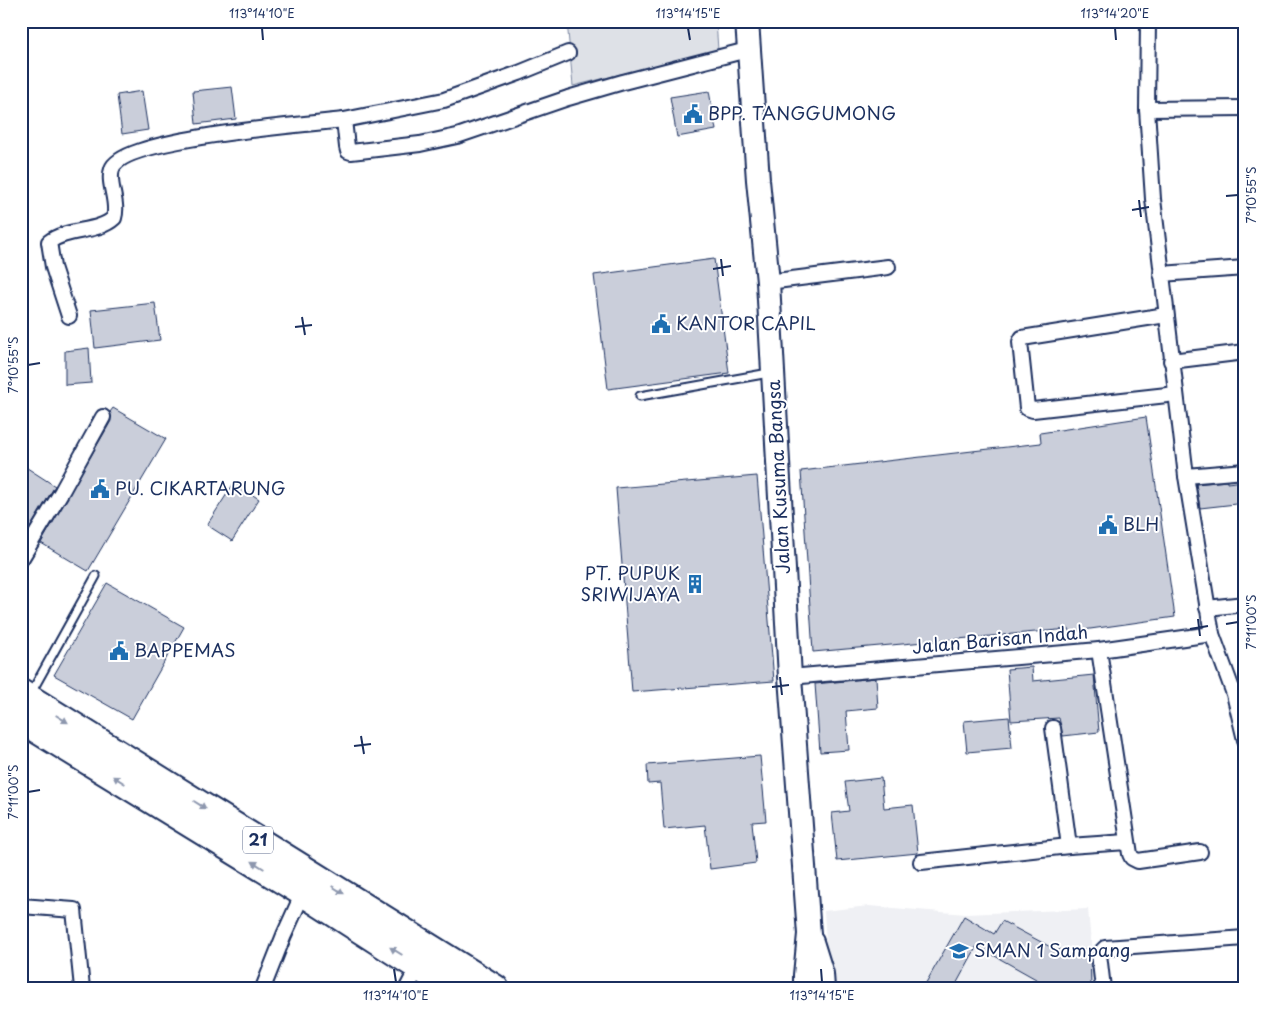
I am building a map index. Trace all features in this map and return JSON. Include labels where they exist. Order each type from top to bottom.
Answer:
[{"type":"highway","name":"21","points":[[24,703],[304,893],[451,988]]},
{"type":"highway","name":"21","points":[[24,703],[418,967],[495,988]]},
{"type":"main road","name":"Jalan Kusuma Bangsa","points":[[748,21],[758,180],[768,282],[790,677],[809,934],[805,988]]},
{"type":"main road","name":"Jalan Kusuma Bangsa","points":[[809,934],[822,974],[823,988]]},
{"type":"street","points":[[1148,21],[1147,109],[1153,199],[1186,476],[1212,634],[1240,693],[1245,740]]},
{"type":"street","points":[[344,120],[346,146],[348,151],[351,152],[420,144],[457,136],[614,84],[750,50]]},
{"type":"street","points":[[69,316],[53,267],[49,242],[64,235],[107,223],[114,218],[115,207],[111,169],[117,161],[125,156],[149,147],[202,137],[344,120],[444,100],[568,53]]},
{"type":"street","points":[[1147,109],[1245,108]]},
{"type":"street","points":[[768,282],[888,267]]},
{"type":"street","points":[[1161,274],[1245,268]]},
{"type":"street","points":[[1166,315],[1022,338],[1020,342],[1027,408],[1033,410],[1176,394]]},
{"type":"street","points":[[1172,361],[1245,352]]},
{"type":"street","points":[[21,559],[104,416]]},
{"type":"street","points":[[1186,476],[1245,471]]},
{"type":"street","points":[[1207,608],[1245,604]]},
{"type":"street","name":"Jalan Barisan Indah","points":[[790,677],[1099,650],[1212,634]]},
{"type":"street","points":[[1099,650],[1127,842],[1132,858],[1138,861],[1200,852]]},
{"type":"street","points":[[1053,728],[1069,846]]},
{"type":"street","points":[[921,862],[1069,846],[1127,842]]},
{"type":"street","points":[[263,988],[284,935],[304,893]]},
{"type":"street","points":[[21,906],[74,910],[82,988]]},
{"type":"street","points":[[1103,988],[1099,954],[1105,948],[1245,938]]},
{"type":"lane","points":[[640,396],[772,373]]},
{"type":"lane","points":[[24,703],[96,576]]},
{"type":"shaded area","points":[[567,21],[716,21],[718,50],[573,86]]},
{"type":"shaded area","name":"SMAN 1 Sampang","points":[[869,906],[966,914],[1088,909],[1095,988],[829,988],[824,911]]},
{"type":"building","points":[[232,87],[236,119],[196,124],[193,91]]},
{"type":"building","points":[[142,91],[148,130],[122,134],[117,95]]},
{"type":"building","name":"BPP. TANGGUMONG","points":[[709,91],[716,130],[677,137],[670,97]]},
{"type":"building","name":"KANTOR CAPIL","points":[[714,259],[729,373],[608,389],[594,275]]},
{"type":"building","points":[[155,303],[160,340],[95,348],[91,310]]},
{"type":"building","points":[[89,348],[91,383],[65,385],[65,351]]},
{"type":"building","name":"PU. CIKARTARUNG","points":[[113,408],[166,439],[88,571],[41,543],[111,421],[110,412]]},
{"type":"building","points":[[1146,417],[1175,617],[1069,632],[1069,629],[813,652],[801,471],[1041,443],[1040,433]]},
{"type":"building","points":[[21,464],[55,486],[26,535],[21,532]]},
{"type":"building","name":"PT. PUPUK SRIWIJAYA","points":[[757,476],[774,681],[632,692],[616,488]]},
{"type":"building","points":[[1227,481],[1227,483],[1245,481],[1245,503],[1200,508],[1196,484]]},
{"type":"building","points":[[234,483],[259,499],[232,541],[207,525]]},
{"type":"building","name":"BAPPEMAS","points":[[107,583],[184,627],[132,719],[54,675]]},
{"type":"building","points":[[1032,667],[1033,681],[1094,675],[1099,732],[1063,736],[1059,718],[1011,721],[1007,669]]},
{"type":"building","points":[[876,678],[878,708],[846,711],[849,750],[820,752],[815,684]]},
{"type":"building","points":[[1009,717],[1012,748],[967,752],[964,721]]},
{"type":"building","points":[[760,756],[766,821],[752,822],[756,863],[710,869],[705,825],[664,829],[660,783],[648,784],[647,765]]},
{"type":"building","points":[[881,778],[884,808],[913,805],[918,853],[837,861],[832,813],[849,811],[845,782]]},
{"type":"building","points":[[964,916],[994,934],[1002,921],[1056,950],[1090,949],[1091,988],[1052,988],[977,946],[954,988],[923,988]]},
{"type":"place","name":"BPP. TANGGUMONG","points":[[693,114]]},
{"type":"place","name":"KANTOR CAPIL","points":[[661,324]]},
{"type":"place","name":"PU. CIKARTARUNG","points":[[100,489]]},
{"type":"place","name":"BLH","points":[[1108,525]]},
{"type":"place","name":"PT. PUPUK SRIWIJAYA","points":[[695,584]]},
{"type":"place","name":"BAPPEMAS","points":[[119,651]]},
{"type":"place","name":"SMAN 1 Sampang","points":[[959,951]]}]
